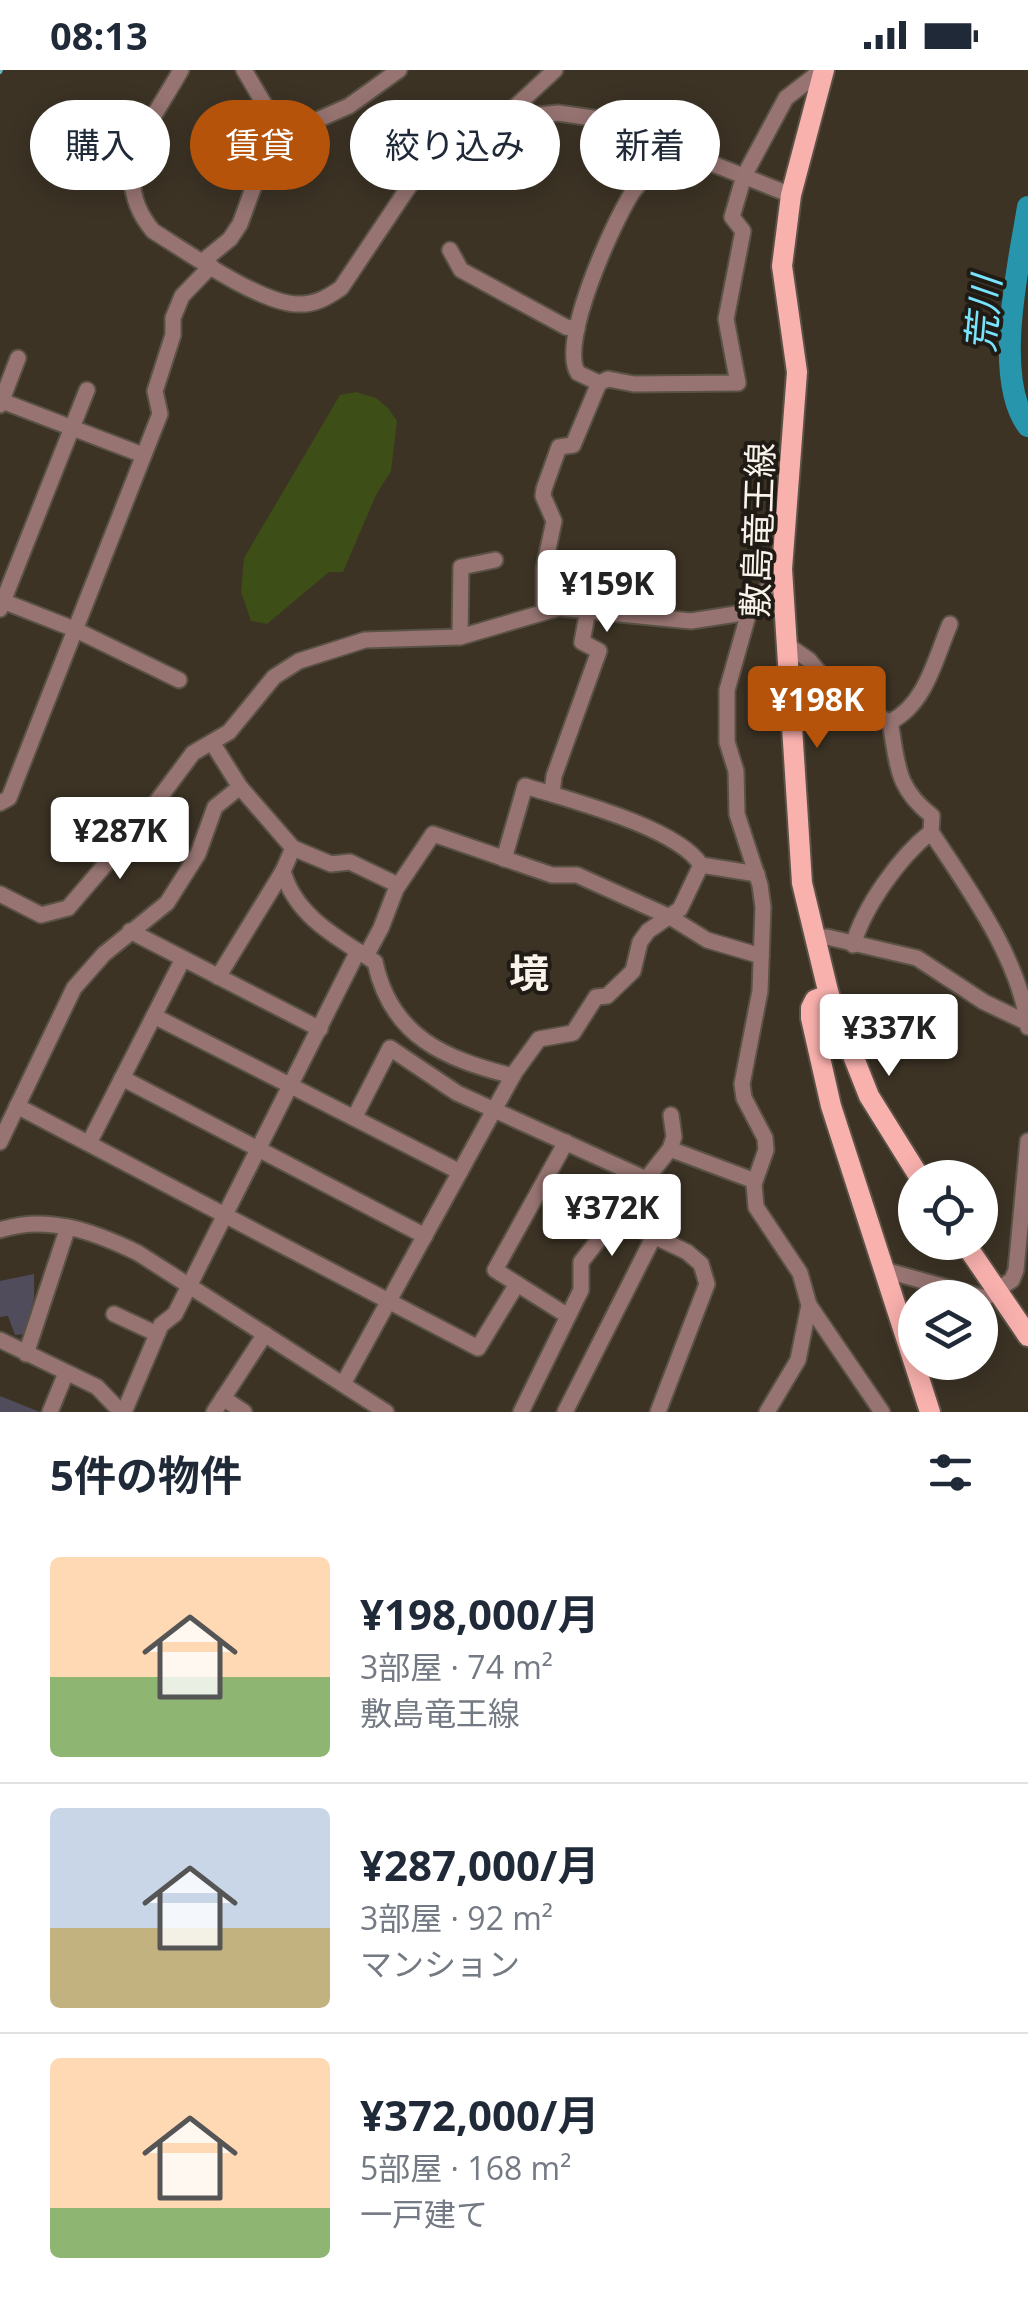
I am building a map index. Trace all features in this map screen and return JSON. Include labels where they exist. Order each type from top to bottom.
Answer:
[{"type":"main road","name":"敷島竜王線","points":[[823,70],[791,194],[782,266],[797,372],[782,569],[802,883],[830,996],[869,1096],[909,1160]]},
{"type":"main road","points":[[830,996],[815,1000],[811,1008],[831,1106],[930,1412]]},
{"type":"main road","points":[[998,1292],[1026,1330]]},
{"type":"street","points":[[182,70],[137,151],[132,167],[133,197],[138,213],[153,231],[206,264],[280,302],[323,300],[342,288],[404,190]]},
{"type":"street","points":[[244,70],[262,100]]},
{"type":"street","points":[[330,114],[349,106],[399,70]]},
{"type":"street","points":[[522,100],[555,70]]},
{"type":"street","points":[[635,190],[587,292],[577,329],[575,370],[599,382],[608,379],[634,384],[738,383],[726,319],[743,231],[732,217],[744,176],[786,98],[823,70]]},
{"type":"street","points":[[720,166],[791,194]]},
{"type":"street","points":[[0,803],[9,798],[160,414],[155,391],[182,296],[240,224],[252,190]]},
{"type":"street","points":[[450,250],[462,270],[566,327],[577,329]]},
{"type":"street","points":[[18,358],[1,400],[144,454]]},
{"type":"street","points":[[544,611],[544,568],[554,521],[544,490],[560,446],[573,446],[599,382]]},
{"type":"street","points":[[86,390],[1,603],[74,629],[180,680]]},
{"type":"street","points":[[460,637],[460,567],[494,560]]},
{"type":"street","points":[[782,569],[750,612],[727,690],[727,742],[736,771],[737,814],[758,874],[763,907],[756,1018],[742,1084],[744,1098],[765,1138],[766,1150],[752,1194],[756,1207],[800,1273],[809,1305],[882,1412]]},
{"type":"street","points":[[0,894],[42,914],[68,908],[140,824],[193,753],[230,732],[274,676],[299,661],[366,640],[460,637],[560,608],[690,621],[750,612]]},
{"type":"street","points":[[552,794],[554,776],[599,651],[582,642],[588,610]]},
{"type":"street","points":[[890,722],[917,702],[950,624]]},
{"type":"street","points":[[786,644],[810,660],[842,700],[890,722]]},
{"type":"street","points":[[890,722],[903,786],[915,803],[932,816],[932,832],[985,916],[1026,1006],[1028,1025]]},
{"type":"street","points":[[213,744],[240,787],[292,848],[331,864],[350,862],[398,886]]},
{"type":"street","points":[[504,859],[525,786],[606,812],[680,843],[700,865]]},
{"type":"street","points":[[0,1142],[74,988],[87,971],[166,903],[198,854],[215,807],[240,787]]},
{"type":"street","points":[[853,945],[861,918],[918,842],[932,832]]},
{"type":"street","points":[[0,1340],[97,1387],[122,1412],[161,1325],[175,1314],[320,1029],[362,953],[382,928],[398,886],[433,834],[552,875],[578,875],[670,916],[707,940],[761,956]]},
{"type":"street","points":[[218,977],[283,871],[292,848]]},
{"type":"street","points":[[700,865],[758,874]]},
{"type":"street","points":[[343,1384],[494,1110],[539,1039],[573,1034],[596,997],[607,996],[633,970],[640,942],[680,909],[700,865]]},
{"type":"street","points":[[283,871],[290,892],[310,917],[375,962],[380,987],[412,1032],[428,1045],[464,1062],[514,1076]]},
{"type":"street","points":[[130,932],[320,1029]]},
{"type":"street","points":[[815,938],[827,937],[917,958],[984,1002],[1028,1025]]},
{"type":"street","points":[[88,1143],[183,959]]},
{"type":"street","points":[[154,1016],[460,1172]]},
{"type":"street","points":[[354,1118],[390,1048],[458,1093],[646,1179]]},
{"type":"street","points":[[122,1078],[425,1236]]},
{"type":"street","points":[[17,1106],[478,1348],[517,1284]]},
{"type":"street","points":[[520,1412],[581,1290],[581,1262],[670,1149],[674,1137],[671,1115]]},
{"type":"street","points":[[998,1290],[1012,1280],[1016,1270],[1028,1141]]},
{"type":"street","points":[[566,1142],[495,1270],[568,1316]]},
{"type":"street","points":[[670,1149],[755,1180]]},
{"type":"street","points":[[616,1218],[687,1252],[702,1264],[707,1284],[658,1412]]},
{"type":"street","points":[[0,1230],[41,1223],[68,1227],[102,1236],[138,1253],[376,1409]]},
{"type":"street","points":[[26,1354],[68,1227]]},
{"type":"street","points":[[565,1412],[654,1236]]},
{"type":"street","points":[[884,1270],[920,1280]]},
{"type":"street","points":[[767,1412],[798,1360],[809,1305]]},
{"type":"street","points":[[114,1314],[158,1334]]},
{"type":"street","points":[[244,1412],[219,1405],[265,1334]]},
{"type":"street","points":[[50,1412],[66,1373]]},
{"type":"green space","points":[[356,392],[376,398],[397,421],[391,471],[376,495],[343,572],[329,572],[267,624],[251,621],[241,592],[244,558],[340,395]]},
{"type":"building","points":[[34,1274],[34,1298],[24,1334],[15,1335],[8,1316],[0,1317],[0,1281]]},
{"type":"building","points":[[0,1396],[40,1412],[0,1412]]},
{"type":"waterway","name":"荒川","points":[[1028,207],[1010,350],[1017,405],[1028,426]]},
{"type":"district","name":"境","points":[[529,972]]}]
